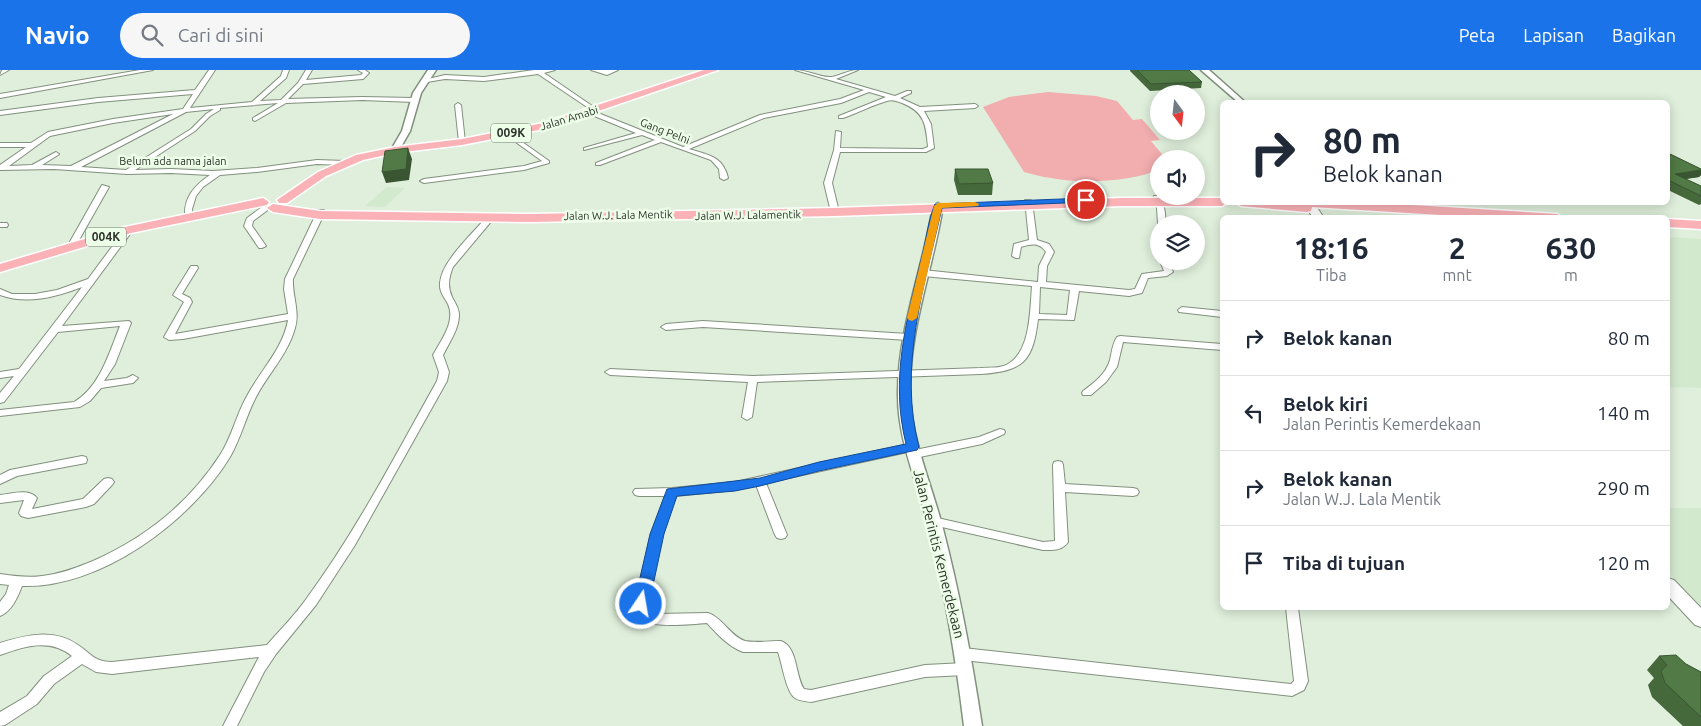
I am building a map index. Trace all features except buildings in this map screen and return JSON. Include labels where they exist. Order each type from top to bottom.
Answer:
[{"type":"main road","name":"Jalan Amabi","points":[[271,204],[345,163],[360,157],[396,150],[462,142],[545,126],[707,71]]},
{"type":"main road","name":"Jalan W.J. Lalamentik","points":[[271,204],[321,213],[490,218],[835,211],[1150,199]]},
{"type":"main road","name":"Jalan W.J. Lalamentik","points":[[1205,200],[1220,200]]},
{"type":"main road","name":"004K","points":[[0,268],[129,230],[213,211],[271,204]]},
{"type":"main road","points":[[1275,205],[1309,208],[1365,206],[1509,215]]},
{"type":"main road","points":[[1365,206],[1450,215]]},
{"type":"main road","name":"Jalan W.J. Lala Mentik","points":[[321,213],[527,217],[835,211]]},
{"type":"main road","points":[[1670,223],[1701,226]]},
{"type":"main road","points":[[1670,227],[1701,226]]},
{"type":"main road","points":[[1670,587],[1701,620]]},
{"type":"street","points":[[0,72],[6,70]]},
{"type":"street","points":[[109,70],[111,77]]},
{"type":"street","points":[[0,96],[150,70]]},
{"type":"street","points":[[70,169],[184,110],[212,70]]},
{"type":"street","points":[[254,104],[284,77],[286,70]]},
{"type":"street","points":[[256,119],[286,101],[309,70]]},
{"type":"street","points":[[301,82],[363,77],[366,73],[361,70]]},
{"type":"street","points":[[396,150],[406,131],[414,100],[432,70]]},
{"type":"street","points":[[427,80],[445,77],[484,79],[538,70],[552,70]]},
{"type":"street","name":"Gang Pelni","points":[[538,70],[592,111],[682,150],[719,163],[724,178]]},
{"type":"street","points":[[594,70],[607,72],[615,70]]},
{"type":"street","points":[[798,70],[867,90],[919,109],[975,106]]},
{"type":"street","points":[[830,79],[855,70]]},
{"type":"street","points":[[1204,70],[1240,100]]},
{"type":"street","points":[[682,150],[762,116],[841,101],[867,90]]},
{"type":"street","points":[[0,111],[87,100],[196,92]]},
{"type":"street","points":[[841,117],[909,92]]},
{"type":"street","points":[[0,111],[12,94]]},
{"type":"street","points":[[1,168],[48,134],[184,110],[286,101],[374,98],[414,100]]},
{"type":"street","points":[[458,105],[462,142]]},
{"type":"street","points":[[127,172],[193,130],[208,115],[223,106]]},
{"type":"street","points":[[837,150],[928,150],[931,148],[928,128],[919,109]]},
{"type":"street","points":[[835,211],[828,183],[837,150],[838,132]]},
{"type":"street","points":[[586,149],[642,133]]},
{"type":"street","points":[[424,182],[524,168],[546,162],[508,134]]},
{"type":"street","points":[[598,164],[661,140]]},
{"type":"street","points":[[0,145],[33,145]]},
{"type":"street","points":[[33,167],[56,154]]},
{"type":"street","name":"Belum ada nama jalan","points":[[1,168],[33,167],[127,172],[219,173],[317,162],[345,163]]},
{"type":"street","points":[[189,216],[190,200],[196,189],[219,173]]},
{"type":"street","points":[[71,247],[105,186]]},
{"type":"street","points":[[262,246],[248,226],[248,222],[271,204]]},
{"type":"street","points":[[1029,204],[1033,241]]},
{"type":"street","name":"Jalan Perintis Kemerdekaan","points":[[932,207],[923,273],[908,337],[905,404],[914,450],[956,614],[973,726]]},
{"type":"street","points":[[0,579],[40,581],[60,578],[91,567],[140,542],[174,518],[206,483],[226,454],[252,396],[289,333],[293,316],[288,289],[289,279],[321,213]]},
{"type":"street","points":[[230,726],[259,668],[316,596],[376,502],[442,381],[444,372],[438,354],[453,325],[455,316],[452,302],[446,293],[446,275],[449,266],[490,218]]},
{"type":"street","points":[[0,400],[56,329],[129,230]]},
{"type":"street","points":[[610,372],[753,379],[981,371],[1013,366],[1024,351],[1033,329],[1033,316],[1039,284],[1043,266],[1050,252],[1046,246],[1033,241],[1017,246],[1016,256]]},
{"type":"street","points":[[194,268],[177,295],[188,302],[169,337],[293,316]]},
{"type":"street","points":[[923,273],[1135,293],[1139,291],[1145,276],[1169,272],[1168,270]]},
{"type":"street","points":[[0,292],[19,296],[36,296],[61,292],[93,280]]},
{"type":"street","points":[[1033,316],[1071,318],[1075,288]]},
{"type":"street","points":[[1182,310],[1220,314]]},
{"type":"street","points":[[0,412],[76,405],[86,399],[108,368],[126,323],[56,329]]},
{"type":"street","points":[[666,327],[703,324],[908,337]]},
{"type":"street","points":[[1087,393],[1111,370],[1118,341],[1127,339],[1220,347]]},
{"type":"street","points":[[0,375],[22,372]]},
{"type":"street","points":[[96,386],[128,381],[134,378]]},
{"type":"street","points":[[747,416],[753,379]]},
{"type":"street","points":[[639,492],[672,492],[760,482],[830,464],[982,440],[1000,432]]},
{"type":"street","points":[[0,480],[14,473],[82,460]]},
{"type":"street","points":[[933,521],[1043,546],[1058,545],[1062,542],[1058,465]]},
{"type":"street","points":[[0,499],[27,496],[31,498],[25,513],[28,514],[86,503],[108,482]]},
{"type":"street","points":[[760,482],[781,535]]},
{"type":"street","points":[[1059,488],[1133,492]]},
{"type":"street","points":[[672,492],[657,534],[641,604],[649,616],[654,619],[708,618],[734,642],[743,646],[781,647],[784,650],[796,690],[805,695],[811,696],[925,671],[965,669]]},
{"type":"street","points":[[0,611],[12,596],[17,581]]},
{"type":"street","points":[[963,654],[1292,690],[1299,686],[1301,681],[1292,610]]},
{"type":"street","points":[[0,649],[41,639],[68,645],[90,665],[99,668],[272,650]]},
{"type":"street","points":[[0,720],[32,700],[49,680],[81,657]]},
{"type":"shaded area","points":[[1048,92],[1096,96],[1117,101],[1133,120],[1142,119],[1150,128],[1150,140],[1160,140],[1151,141],[1158,150],[1150,150],[1150,173],[1105,181],[1077,181],[1044,177],[1024,172],[983,107],[1009,97]]},
{"type":"shaded area","points":[[387,187],[405,188],[385,207],[365,206]]},
{"type":"shaded area","points":[[1670,237],[1701,239],[1701,388],[1670,387]]},
{"type":"shaded area","points":[[1670,508],[1701,508],[1701,606],[1670,574]]},
{"type":"slow traffic","points":[[912,318],[932,241],[938,206],[975,204]]},
{"type":"route","points":[[641,604],[657,534],[672,492],[760,482],[819,466],[913,447],[904,396],[908,337],[932,241],[938,206],[1086,200]]}]
